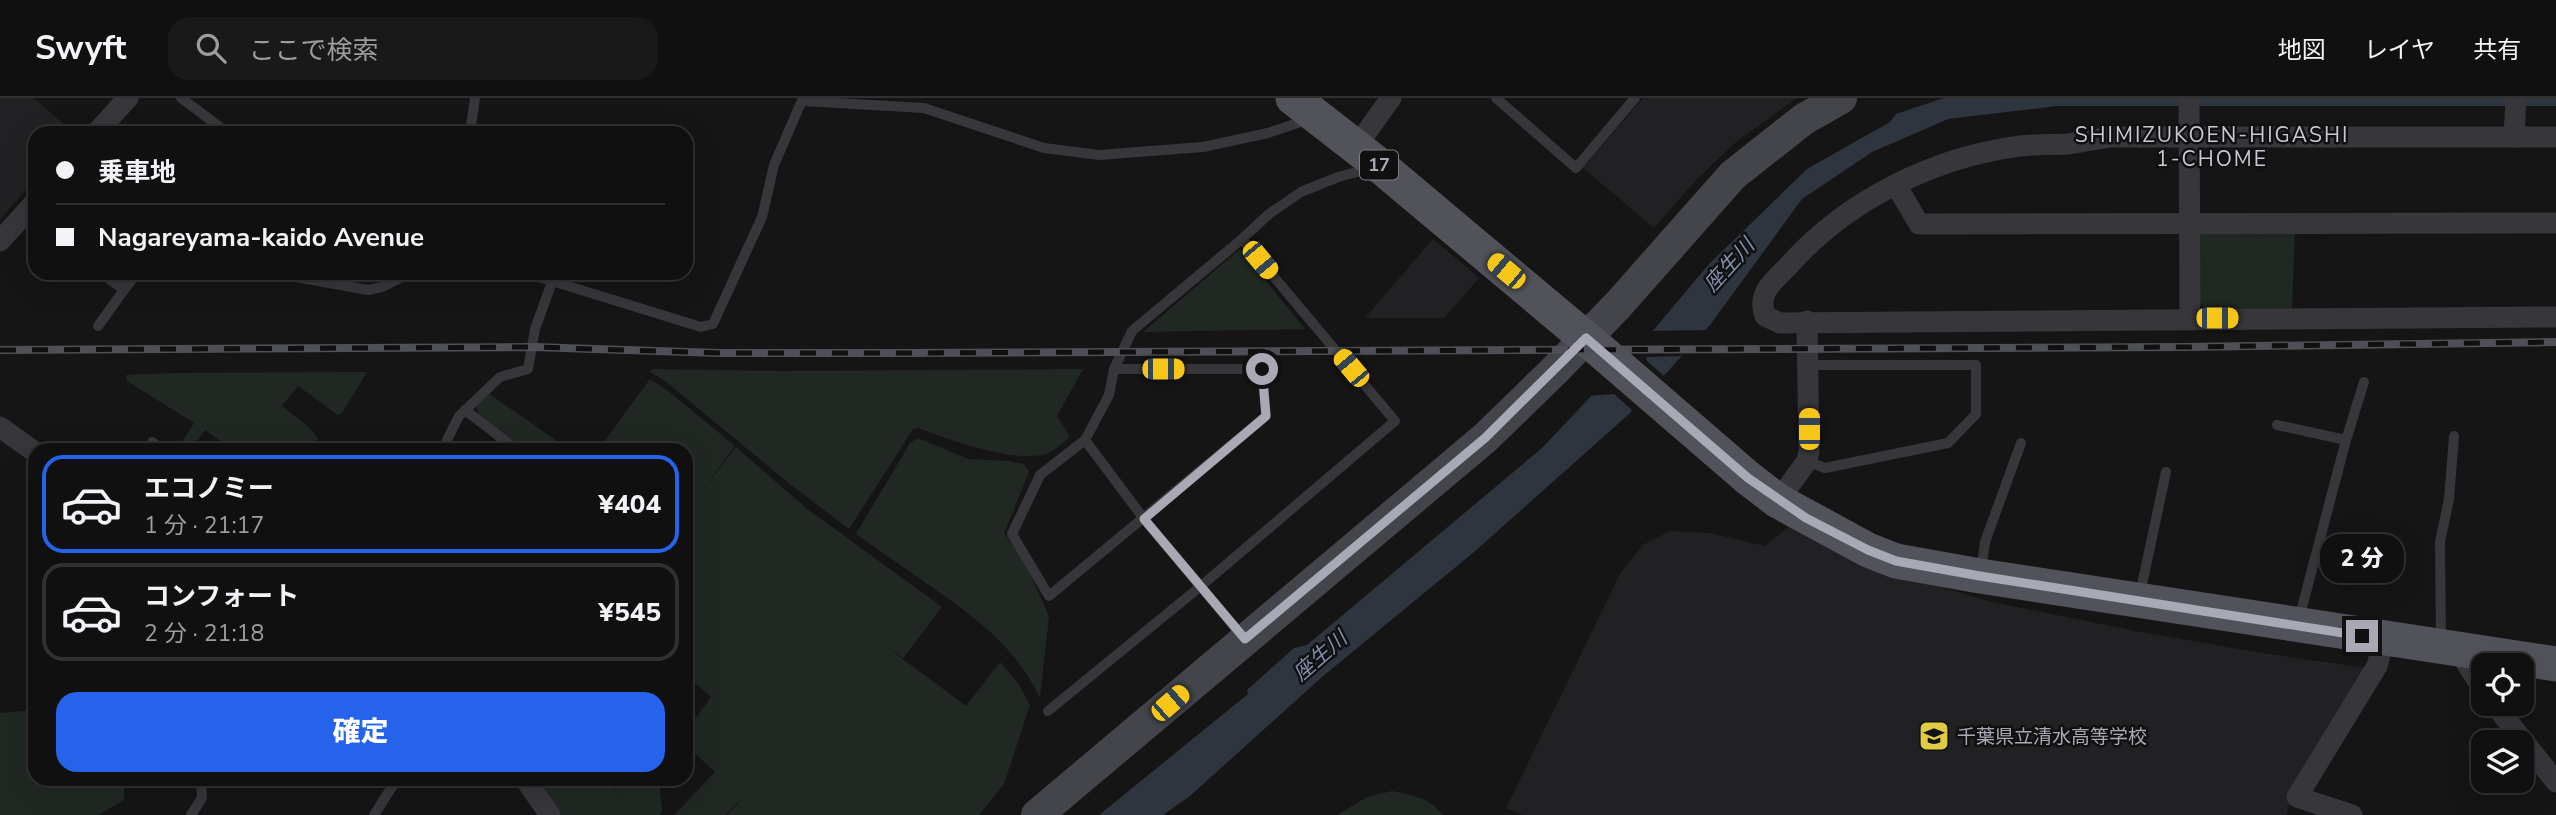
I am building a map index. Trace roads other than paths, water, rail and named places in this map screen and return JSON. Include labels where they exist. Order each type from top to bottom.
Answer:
[{"type":"main road","name":"17","points":[[1305,107],[1594,345],[1748,478],[1806,518],[1868,550],[1896,561],[1980,576],[2556,664]]},
{"type":"street","points":[[102,126],[128,98]]},
{"type":"street","points":[[1367,156],[1391,98]]},
{"type":"street","points":[[1037,815],[1594,345],[1733,174],[1804,119],[1842,98]]},
{"type":"street","points":[[2189,98],[2190,318]]},
{"type":"street","points":[[2515,129],[2516,98]]},
{"type":"street","points":[[2556,137],[2515,129],[2189,130],[2019,146],[1968,158],[1895,185],[1870,198],[1801,252],[1764,293],[1761,304],[1765,316],[1780,323],[2556,317]]},
{"type":"street","points":[[1895,185],[1919,224],[2556,223]]},
{"type":"street","points":[[0,242],[28,216]]},
{"type":"street","points":[[1778,501],[1807,461],[1809,451],[1807,321]]},
{"type":"street","points":[[0,426],[28,448]]},
{"type":"street","points":[[2352,815],[2295,806],[2377,666],[2384,639]]},
{"type":"street","points":[[2449,649],[2471,675]]},
{"type":"street","points":[[2504,716],[2556,782]]},
{"type":"street","points":[[530,786],[550,815]]},
{"type":"lane","points":[[181,98],[219,126]]},
{"type":"lane","points":[[472,126],[475,98]]},
{"type":"lane","points":[[1503,100],[1576,168],[1635,98]]},
{"type":"lane","points":[[548,280],[701,327],[713,324],[762,217],[774,165],[803,100],[924,108],[1044,148],[1099,155],[1203,147],[1268,133],[1305,107]]},
{"type":"lane","points":[[1114,369],[1262,369],[1266,416],[1049,596],[1012,534],[1040,475],[1085,440],[1109,395],[1114,369],[1132,331],[1269,214],[1301,191],[1360,172],[1367,156]]},
{"type":"lane","points":[[1048,712],[1395,421],[1242,239]]},
{"type":"lane","points":[[111,280],[124,290]]},
{"type":"lane","points":[[98,326],[132,280]]},
{"type":"lane","points":[[313,280],[368,290],[396,280]]},
{"type":"lane","points":[[446,443],[459,416],[500,376],[528,369],[535,329],[552,282]]},
{"type":"lane","points":[[1807,461],[1825,468],[1948,443],[1976,414],[1976,365],[1808,365]]},
{"type":"lane","points":[[2298,625],[2346,440],[2364,382]]},
{"type":"lane","points":[[465,410],[508,443]]},
{"type":"lane","points":[[2277,425],[2346,440]]},
{"type":"lane","points":[[2449,649],[2440,542],[2449,499],[2454,436]]},
{"type":"lane","points":[[1085,440],[1144,519],[1245,639]]},
{"type":"lane","points":[[1980,576],[1985,542],[2021,443]]},
{"type":"lane","points":[[2139,600],[2166,472]]},
{"type":"lane","points":[[191,815],[202,799],[201,786]]},
{"type":"lane","points":[[374,815],[393,786]]},
{"type":"water","name":"座生川","points":[[1944,98],[2556,98],[2556,106],[2057,106],[1948,119],[1872,152],[1802,199],[1710,325],[1629,414],[1474,552],[1322,677],[1190,796],[1163,815],[1099,815],[1248,694],[1247,690],[1294,648],[1307,645],[1542,448],[1651,333],[1709,264],[1807,169],[1890,122],[1896,114]]},
{"type":"railway","points":[[0,350],[533,347],[719,353],[904,353],[2186,347],[2556,342]]},
{"type":"place","name":"千葉県立清水高等学校","points":[[1934,736]]},
{"type":"district","name":"SHIMIZUKOEN-HIGASHI 1-CHOME","points":[[2212,147]]}]
